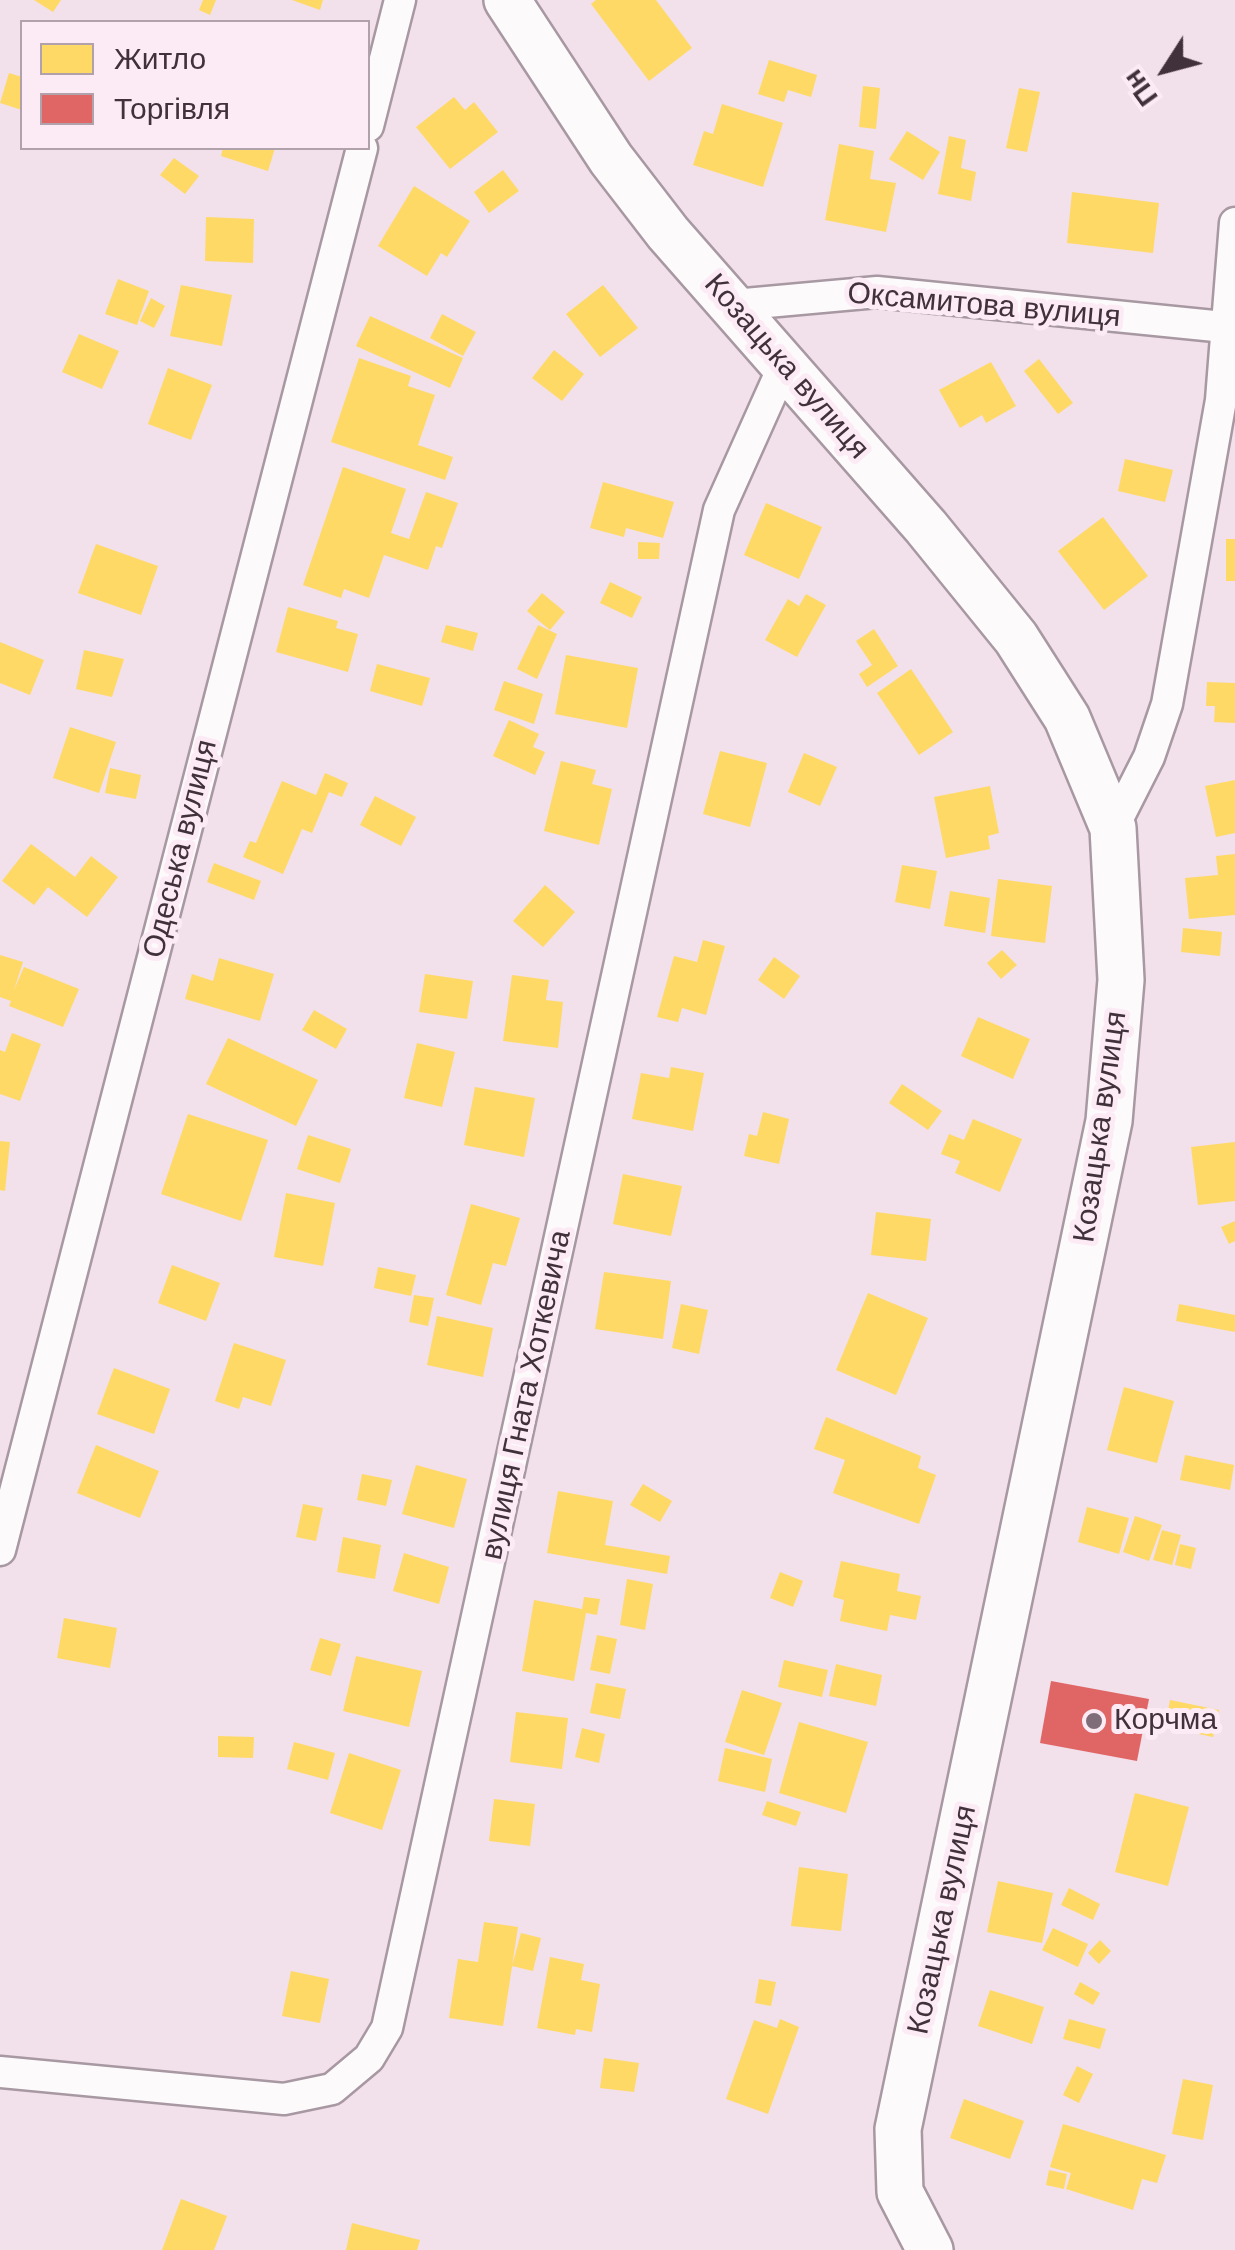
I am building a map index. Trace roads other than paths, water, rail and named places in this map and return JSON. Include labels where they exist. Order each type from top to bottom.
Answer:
[{"type":"main road","name":"Козацька вулиця","points":[[507,0],[621,173],[668,233],[784,363],[1016,638],[1066,718],[1113,828],[1121,980],[1108,1120],[898,2129],[900,2192],[930,2250]]},
{"type":"street","points":[[370,118],[400,0]]},
{"type":"street","name":"Одеська вулиця","points":[[0,1550],[361,150]]},
{"type":"street","points":[[1113,828],[1149,757],[1168,704],[1222,400],[1231,328],[1235,223]]},
{"type":"street","name":"Оксамитова вулиця","points":[[734,305],[878,292],[1231,328]]},
{"type":"street","name":"вулиця Гната Хоткевича","points":[[0,2072],[284,2099],[332,2089],[369,2058],[387,2028],[719,510],[784,363]]},
{"type":"place","name":"Корчма","points":[[1094,1721]]}]
